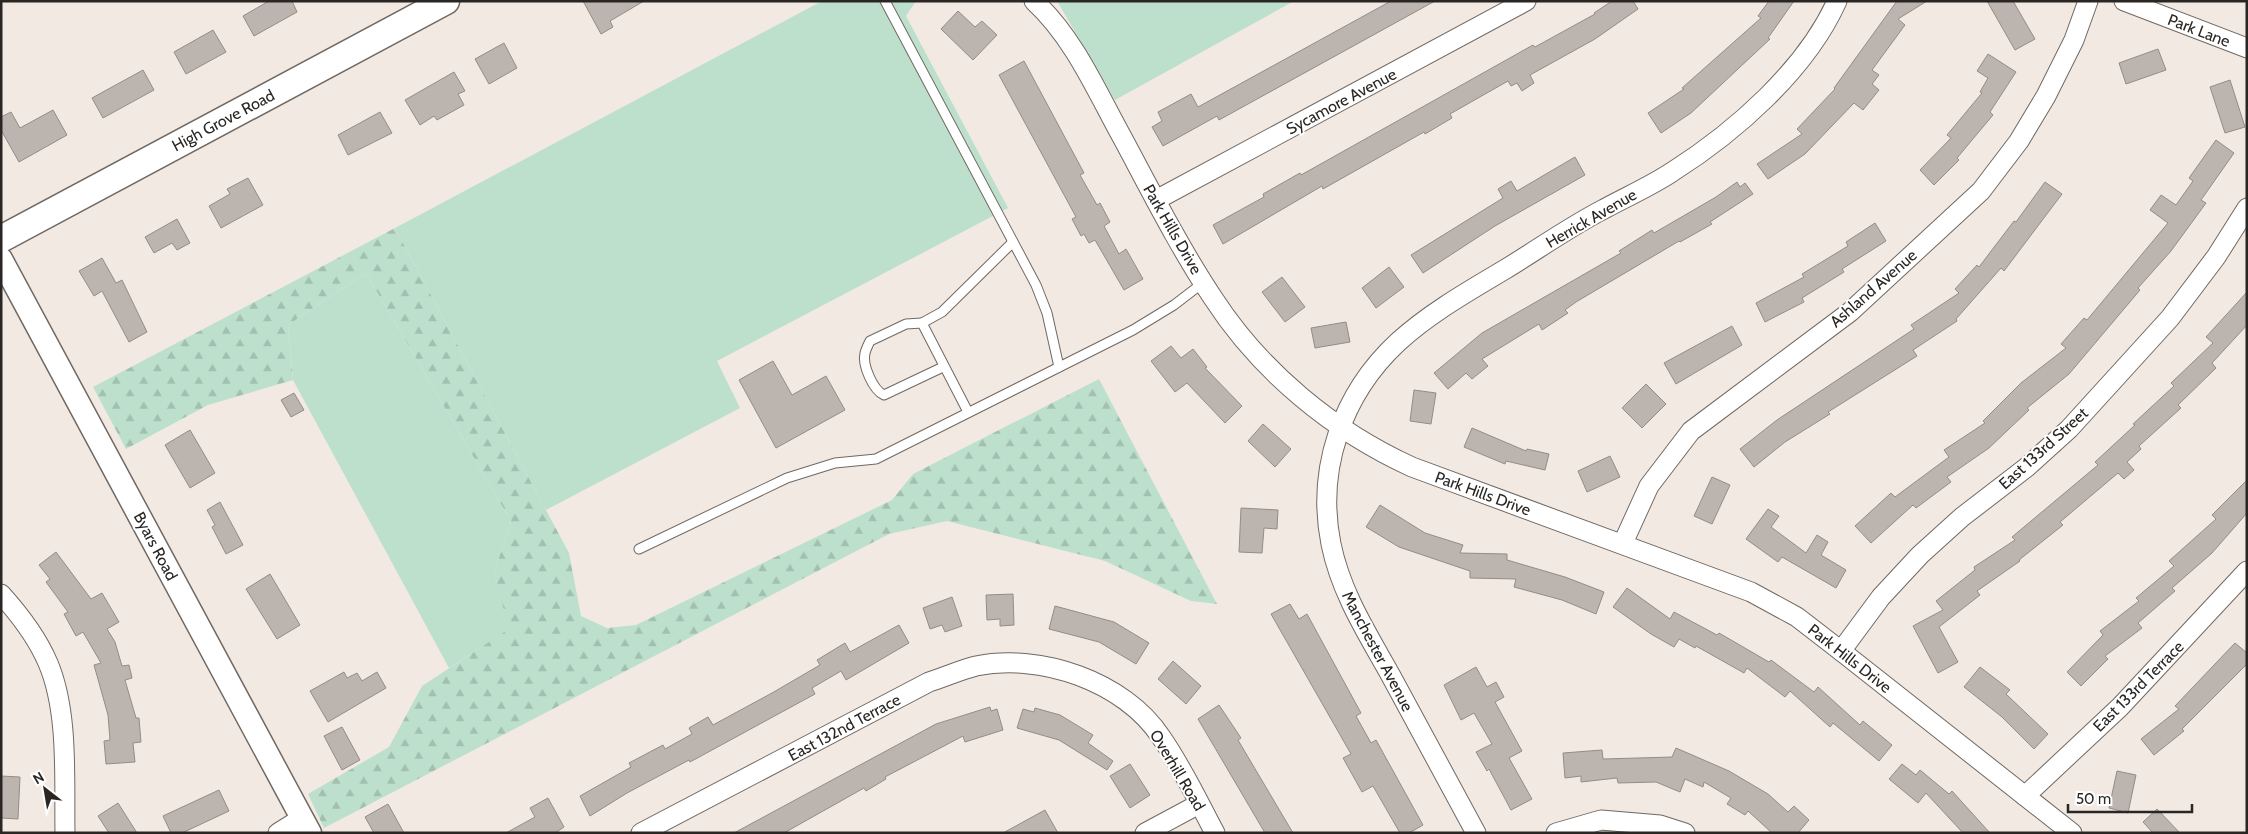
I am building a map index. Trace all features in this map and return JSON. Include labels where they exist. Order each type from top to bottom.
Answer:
[{"type":"main road","name":"High Grove Road","points":[[1,239],[446,1]]},
{"type":"street","name":"Park Hills Drive","points":[[1034,1],[1051,16],[1075,51],[1156,200],[1204,282],[1238,333],[1284,382],[1338,427],[1379,452],[1412,467],[1623,543],[1751,592],[1796,617],[1841,650],[2072,833]]},
{"type":"street","name":"Sycamore Avenue","points":[[1156,200],[1526,1]]},
{"type":"street","name":"Herrick Avenue","points":[[1338,427],[1357,391],[1376,365],[1398,342],[1440,309],[1600,211],[1672,173],[1715,141],[1765,99],[1800,60],[1830,16],[1837,1]]},
{"type":"street","name":"Ashland Avenue","points":[[1623,543],[1649,486],[1691,432],[1850,312],[1981,191],[2019,141],[2046,96],[2074,40],[2088,1]]},
{"type":"street","name":"Park Lane","points":[[2124,1],[2247,48]]},
{"type":"street","name":"East 133rd Street","points":[[1841,650],[1881,598],[1920,555],[1962,516],[2027,467],[2082,416],[2170,318],[2216,257],[2247,208]]},
{"type":"street","name":"Byars Road","points":[[1,259],[306,826]]},
{"type":"street","name":"Manchester Avenue","points":[[1338,427],[1329,466],[1327,505],[1331,544],[1345,592],[1476,833]]},
{"type":"street","name":"East 133rd Terrace","points":[[2025,796],[2120,707],[2247,571]]},
{"type":"street","points":[[1,594],[24,620],[49,664],[63,720],[65,833]]},
{"type":"street","name":"East 132nd Terrace","points":[[641,833],[929,682],[976,666],[1015,663],[1045,666],[1058,670]]},
{"type":"street","name":"Overhill Road","points":[[1058,670],[1083,677],[1109,690],[1133,707],[1161,736],[1215,833]]},
{"type":"street","points":[[1145,833],[1199,804]]},
{"type":"street","points":[[1556,833],[1601,820],[1660,825],[1685,833]]},
{"type":"street","points":[[278,833],[306,826]]},
{"type":"lane","points":[[885,1],[1036,285],[1048,313],[1060,367]]},
{"type":"lane","points":[[943,367],[884,395],[878,392],[871,379],[864,354],[870,341],[906,324],[922,323],[942,312],[1013,242]]},
{"type":"lane","points":[[639,549],[787,478],[835,463],[876,459],[1133,330],[1174,305],[1204,282]]},
{"type":"lane","points":[[922,323],[943,367],[968,412]]},
{"type":"green space","points":[[822,1],[916,1],[906,16],[1008,208],[717,361],[740,408],[546,510],[395,228]]},
{"type":"green space","points":[[1057,1],[1294,1],[1115,100]]},
{"type":"green space","points":[[395,228],[569,553],[581,616],[607,628],[636,625],[892,500],[913,474],[1099,379],[1217,604],[1191,601],[1105,561],[947,521],[889,534],[324,828],[308,794],[389,747],[422,686],[509,629],[494,573],[511,521],[366,273],[288,325],[293,380],[208,405],[126,449],[93,387]]},
{"type":"green space","points":[[366,273],[511,521],[494,573],[510,629],[449,668],[293,380],[288,325]]},
{"type":"building","points":[[269,1],[292,1],[297,12],[254,36],[243,16]]},
{"type":"building","points":[[583,1],[644,1],[610,21],[613,27],[601,34]]},
{"type":"building","points":[[1391,1],[1435,1],[1219,120],[1217,116],[1163,146],[1152,127],[1162,121],[1158,112],[1191,94],[1198,107]]},
{"type":"building","points":[[1612,1],[1633,1],[1638,9],[1595,39],[1530,75],[1534,83],[1522,91],[1517,83],[1511,86],[1508,81],[1450,114],[1452,118],[1425,134],[1424,132],[1323,189],[1322,186],[1223,244],[1213,225],[1264,197],[1263,194],[1300,173],[1301,175],[1533,45],[1535,47],[1595,14]]},
{"type":"building","points":[[1769,1],[1794,1],[1768,38],[1770,39],[1691,113],[1661,133],[1648,113],[1684,89],[1682,88],[1761,18],[1758,16]]},
{"type":"building","points":[[1897,1],[1927,1],[1898,19],[1905,25],[1872,70],[1879,75],[1872,84],[1879,90],[1863,110],[1854,103],[1805,154],[1768,179],[1757,164],[1802,134],[1797,129],[1835,89]]},
{"type":"building","points":[[1987,1],[2013,1],[2035,39],[2015,50]]},
{"type":"building","points":[[958,11],[975,27],[982,21],[997,35],[973,60],[941,29]]},
{"type":"building","points":[[213,30],[226,52],[186,74],[174,52]]},
{"type":"building","points":[[504,43],[517,68],[489,84],[475,59]]},
{"type":"building","points":[[2158,49],[2166,70],[2126,84],[2119,63]]},
{"type":"building","points":[[1988,54],[2016,72],[1990,112],[1993,115],[1957,158],[1959,160],[1934,185],[1920,170],[1951,138],[1947,135],[1982,93],[1980,92],[1988,78],[1977,71]]},
{"type":"building","points":[[1024,61],[1084,173],[1080,175],[1097,205],[1100,203],[1110,222],[1104,226],[1119,254],[1126,249],[1143,279],[1124,290],[1095,240],[1089,243],[1084,234],[1081,236],[1072,219],[1076,217],[999,75]]},
{"type":"building","points":[[143,70],[154,90],[103,118],[92,98]]},
{"type":"building","points":[[454,72],[465,91],[458,94],[464,105],[437,120],[434,116],[420,125],[405,100]]},
{"type":"building","points":[[2230,80],[2245,127],[2225,133],[2210,87]]},
{"type":"building","points":[[53,110],[67,135],[19,162],[1,130],[1,117],[11,112],[20,128]]},
{"type":"building","points":[[380,112],[392,133],[348,155],[338,135]]},
{"type":"building","points":[[2216,140],[2234,153],[2201,200],[2206,203],[2171,251],[2138,288],[2140,290],[2069,374],[2027,408],[2029,410],[1989,448],[1947,477],[1951,482],[1916,508],[1913,505],[1871,543],[1855,526],[1891,493],[1895,497],[1949,457],[1944,450],[1985,423],[1983,421],[2021,383],[2066,348],[2061,344],[2084,318],[2087,320],[2168,223],[2150,210],[2161,195],[2176,205],[2193,181],[2189,178]]},
{"type":"building","points":[[1575,157],[1585,175],[1495,226],[1423,273],[1411,255],[1503,198],[1498,189],[1511,181],[1517,191]]},
{"type":"building","points":[[248,178],[263,205],[221,228],[209,206],[230,194],[227,189]]},
{"type":"building","points":[[1737,182],[1740,187],[1745,183],[1753,194],[1710,222],[1712,224],[1679,241],[1576,302],[1565,310],[1568,313],[1542,330],[1539,324],[1482,359],[1488,366],[1472,379],[1466,373],[1448,389],[1434,373],[1482,333],[1621,253],[1619,251],[1652,230],[1654,233],[1716,197]]},
{"type":"building","points":[[2045,182],[2062,194],[2004,271],[2001,268],[1956,319],[1957,321],[1913,350],[1917,356],[1828,412],[1830,414],[1785,442],[1754,467],[1740,449],[1777,420],[1914,329],[1911,325],[1959,293],[1955,289],[1977,265],[1979,267],[2014,221],[2016,222]]},
{"type":"building","points":[[177,219],[190,243],[177,250],[172,243],[154,253],[145,237]]},
{"type":"building","points":[[1875,223],[1886,241],[1842,269],[1844,272],[1802,298],[1804,302],[1765,322],[1756,303],[1804,277],[1802,274],[1848,246],[1846,242]]},
{"type":"building","points":[[102,258],[116,283],[122,280],[147,332],[129,342],[102,291],[94,296],[79,271]]},
{"type":"building","points":[[1389,267],[1404,287],[1376,308],[1362,288]]},
{"type":"building","points":[[1282,277],[1305,307],[1285,322],[1262,292]]},
{"type":"building","points":[[2247,292],[2247,325],[2212,363],[2216,368],[2178,405],[2181,408],[2139,446],[2141,449],[2127,462],[2134,470],[2124,479],[2118,473],[2060,522],[2063,525],[2020,561],[1977,591],[1980,595],[1939,627],[1958,662],[1938,673],[1913,626],[1943,610],[1936,601],[1975,570],[1974,567],[2015,540],[2012,537],[2098,465],[2095,462],[2174,386],[2171,383],[2213,343],[2206,337]]},
{"type":"building","points":[[1346,322],[1350,342],[1315,348],[1311,328]]},
{"type":"building","points":[[1732,326],[1742,345],[1676,384],[1664,363]]},
{"type":"building","points":[[1171,346],[1181,358],[1193,349],[1207,367],[1205,368],[1242,406],[1225,423],[1187,383],[1175,392],[1151,361]]},
{"type":"building","points":[[773,361],[792,395],[826,376],[845,410],[776,448],[739,380]]},
{"type":"building","points":[[1646,384],[1666,404],[1642,428],[1622,408]]},
{"type":"building","points":[[1414,390],[1436,393],[1431,424],[1410,421]]},
{"type":"building","points":[[294,393],[304,410],[291,417],[281,400]]},
{"type":"building","points":[[1263,424],[1291,449],[1275,467],[1248,441]]},
{"type":"building","points":[[1472,428],[1526,451],[1527,449],[1549,454],[1545,470],[1506,461],[1505,464],[1464,447]]},
{"type":"building","points":[[190,430],[215,473],[190,488],[165,445]]},
{"type":"building","points":[[1610,456],[1620,477],[1587,492],[1578,471]]},
{"type":"building","points":[[1712,477],[1730,485],[1712,524],[1694,516]]},
{"type":"building","points":[[2247,480],[2247,513],[2212,553],[2172,588],[2175,591],[2138,623],[2142,628],[2105,656],[2108,659],[2081,686],[2067,672],[2103,635],[2100,631],[2139,601],[2136,598],[2174,566],[2169,561],[2216,519],[2212,515]]},
{"type":"building","points":[[220,502],[243,545],[226,554],[212,527],[215,525],[207,510]]},
{"type":"building","points":[[1380,505],[1425,533],[1463,545],[1460,553],[1507,554],[1507,560],[1565,577],[1604,592],[1596,614],[1562,600],[1514,587],[1516,579],[1470,578],[1470,571],[1399,547],[1366,527]]},
{"type":"building","points":[[1241,508],[1278,510],[1277,529],[1264,528],[1262,553],[1239,552]]},
{"type":"building","points":[[1768,509],[1779,516],[1771,527],[1806,553],[1817,535],[1828,542],[1821,555],[1846,570],[1836,588],[1782,557],[1778,562],[1746,539]]},
{"type":"building","points":[[56,552],[91,599],[102,593],[119,622],[107,629],[115,642],[122,666],[129,665],[132,678],[125,680],[136,718],[139,718],[141,742],[133,743],[135,762],[106,764],[104,741],[110,740],[108,715],[94,665],[101,663],[83,632],[76,636],[64,614],[68,612],[46,582],[50,579],[39,565]]},
{"type":"building","points":[[270,574],[300,625],[277,639],[246,589]]},
{"type":"building","points":[[1627,588],[1670,619],[1674,612],[1717,635],[1719,633],[1769,662],[1771,660],[1814,692],[1818,687],[1860,725],[1863,721],[1892,745],[1879,761],[1833,723],[1830,727],[1790,691],[1785,697],[1747,668],[1744,673],[1696,646],[1695,648],[1679,639],[1674,647],[1651,634],[1613,607]]},
{"type":"building","points":[[1013,594],[1014,625],[1000,626],[1000,619],[987,620],[986,595]]},
{"type":"building","points":[[952,597],[962,626],[945,632],[942,625],[930,629],[923,608]]},
{"type":"building","points":[[1290,604],[1299,619],[1307,614],[1361,713],[1356,716],[1371,743],[1376,740],[1423,825],[1409,833],[1400,833],[1373,786],[1362,792],[1343,758],[1351,754],[1271,614]]},
{"type":"building","points":[[1055,606],[1114,622],[1149,643],[1136,664],[1099,642],[1049,629]]},
{"type":"building","points":[[899,625],[909,643],[846,680],[841,671],[812,688],[815,694],[690,762],[689,760],[627,793],[590,816],[580,796],[631,767],[629,763],[663,745],[665,749],[692,734],[689,728],[708,717],[713,725],[772,693],[820,665],[817,660],[845,643],[850,652]]},
{"type":"building","points":[[2235,643],[2247,653],[2247,664],[2182,729],[2184,731],[2154,755],[2141,739],[2179,709],[2175,706]]},
{"type":"building","points":[[1173,661],[1201,686],[1186,704],[1158,679]]},
{"type":"building","points":[[1476,667],[1487,687],[1496,682],[1504,697],[1495,702],[1522,751],[1509,758],[1532,799],[1511,810],[1489,769],[1487,771],[1476,752],[1492,744],[1474,713],[1461,720],[1444,685]]},
{"type":"building","points":[[1980,667],[2010,690],[2006,694],[2048,734],[2034,749],[2002,717],[1964,687]]},
{"type":"building","points":[[344,672],[347,678],[357,673],[362,681],[377,672],[386,688],[328,722],[310,691]]},
{"type":"building","points":[[1219,705],[1241,738],[1238,740],[1293,833],[1265,833],[1198,719]]},
{"type":"building","points":[[990,707],[991,711],[997,709],[1003,730],[965,742],[963,736],[885,777],[886,779],[866,791],[864,788],[784,833],[734,833],[936,724]]},
{"type":"building","points":[[1035,708],[1060,715],[1093,735],[1088,743],[1113,761],[1107,770],[1059,740],[1017,728],[1023,709],[1034,712]]},
{"type":"building","points":[[342,727],[360,760],[342,770],[324,736]]},
{"type":"building","points":[[1676,748],[1729,771],[1768,794],[1788,812],[1794,806],[1809,820],[1798,833],[1772,833],[1748,811],[1745,815],[1727,804],[1731,798],[1704,782],[1703,787],[1685,779],[1680,792],[1656,782],[1618,783],[1617,778],[1581,782],[1581,776],[1565,778],[1563,753],[1602,750],[1603,759],[1672,757]]},
{"type":"building","points":[[1130,764],[1150,795],[1130,808],[1110,776]]},
{"type":"building","points":[[1902,764],[1916,775],[1920,770],[1949,794],[1952,791],[1990,833],[1963,833],[1926,793],[1918,803],[1889,779]]},
{"type":"building","points":[[2117,771],[2136,775],[2128,813],[2109,808]]},
{"type":"building","points":[[1,776],[20,777],[18,819],[1,818]]},
{"type":"building","points":[[219,790],[229,811],[182,833],[171,833],[163,816]]},
{"type":"building","points":[[548,798],[564,827],[555,833],[506,833],[535,817],[530,808]]},
{"type":"building","points":[[118,803],[137,833],[109,833],[98,816]]},
{"type":"building","points":[[388,804],[404,833],[374,833],[365,817]]},
{"type":"building","points":[[2157,809],[2180,833],[2153,833],[2143,822]]},
{"type":"building","points":[[1045,810],[1058,833],[1003,833]]}]
